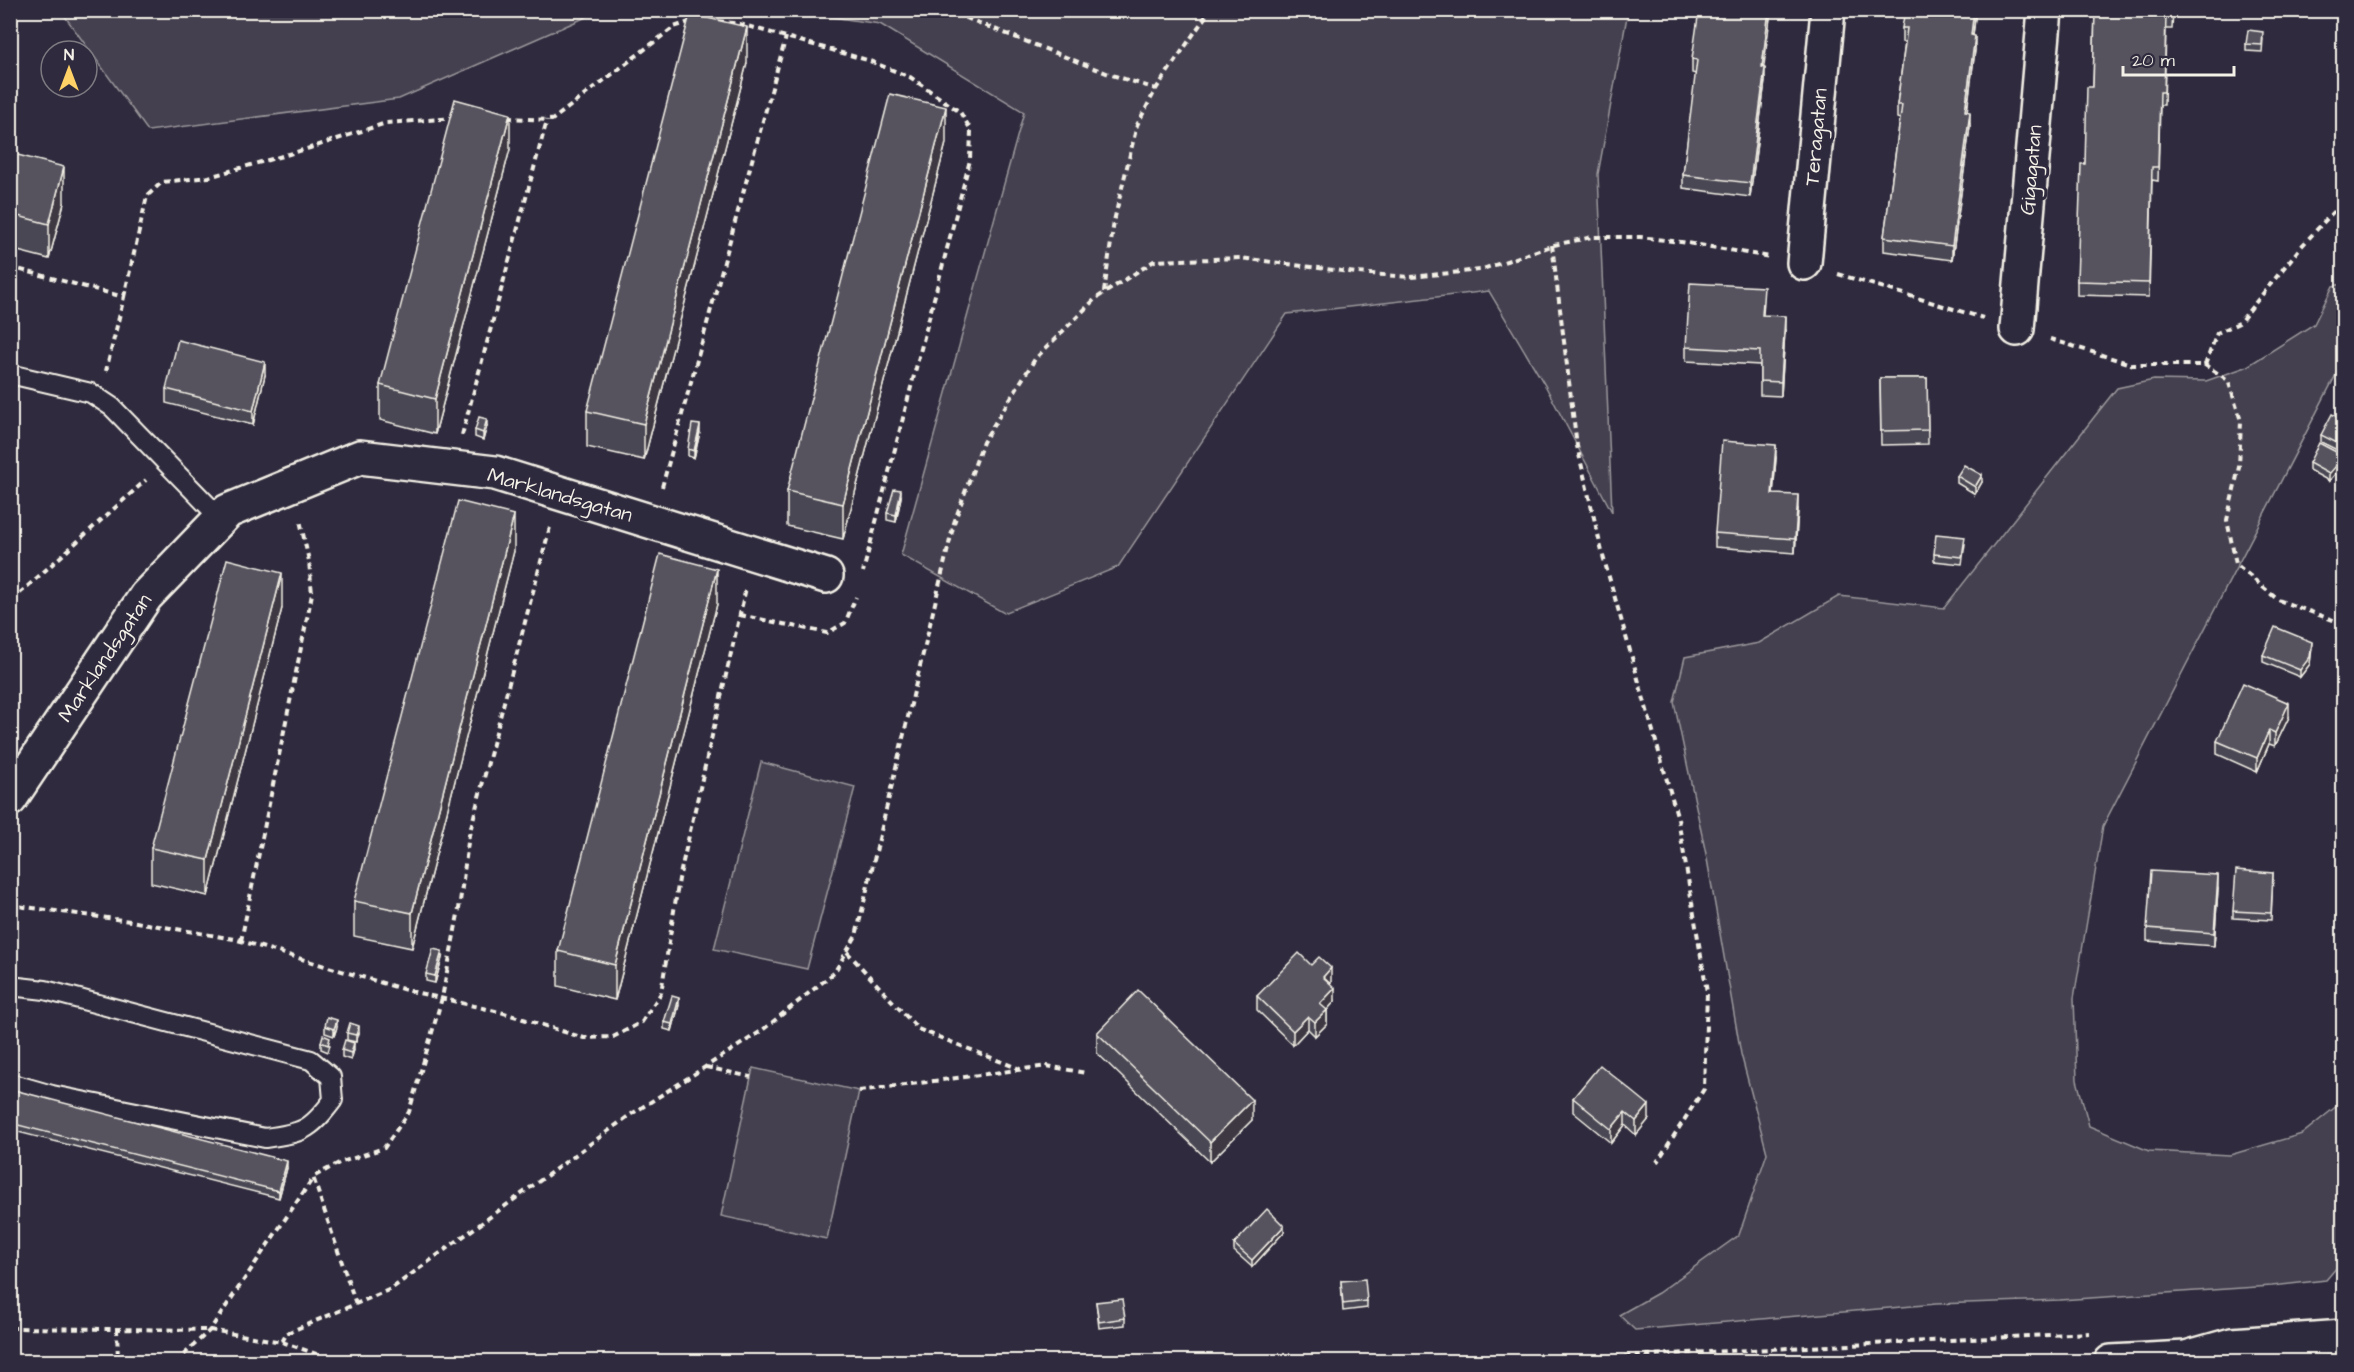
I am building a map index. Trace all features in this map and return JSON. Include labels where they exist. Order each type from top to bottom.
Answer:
[{"type":"street","name":"Teragatan","points":[[1804,263],[1828,10]]},
{"type":"street","name":"Gigagatan","points":[[2017,329],[2045,10]]},
{"type":"street","name":"Marklandsgatan","points":[[10,799],[146,596],[220,518],[228,511],[360,457],[495,473],[826,576]]},
{"type":"street","points":[[2111,1362],[2193,1360],[2232,1345],[2343,1337]]},
{"type":"lane","points":[[10,374],[91,393],[99,398],[112,407],[220,518]]},
{"type":"lane","points":[[10,986],[45,990],[311,1060],[331,1077],[333,1100],[318,1120],[297,1134],[265,1138],[52,1095],[10,1083]]},
{"type":"path","points":[[946,10],[1109,74],[1156,89]]},
{"type":"path","points":[[1104,293],[1114,221],[1137,125],[1156,89],[1210,10]]},
{"type":"path","points":[[707,19],[740,24],[867,60],[910,77],[960,112],[971,130],[970,160],[862,575]]},
{"type":"path","points":[[498,118],[552,120],[674,27],[701,20]]},
{"type":"path","points":[[652,522],[786,37]]},
{"type":"path","points":[[99,398],[147,196],[162,182],[209,177],[386,123],[457,118]]},
{"type":"path","points":[[454,468],[547,120]]},
{"type":"path","points":[[2205,365],[2217,333],[2239,323],[2300,248],[2343,200]]},
{"type":"path","points":[[282,1342],[287,1333],[391,1289],[630,1115],[760,1032],[834,973],[856,936],[954,523],[983,442],[1035,359],[1095,299],[1154,261],[1241,258],[1357,273],[1411,277],[1480,270],[1552,245],[1592,237],[1640,237],[1804,263],[2134,366],[2205,365],[2228,380],[2241,421],[2239,467],[2227,520],[2236,564],[2278,600],[2343,624]]},
{"type":"path","points":[[1552,245],[1577,446],[1603,556],[1678,819],[1707,992],[1704,1089],[1657,1162]]},
{"type":"path","points":[[10,267],[124,297]]},
{"type":"path","points":[[10,598],[20,593],[166,461]]},
{"type":"path","points":[[241,941],[312,594],[309,561],[291,485]]},
{"type":"path","points":[[176,1362],[210,1330],[313,1177],[339,1163],[384,1148],[409,1112],[442,998],[459,909],[469,835],[559,493]]},
{"type":"path","points":[[10,905],[130,921],[241,941],[442,998],[504,1013],[584,1038],[613,1037],[642,1022],[661,993],[679,879],[754,554]]},
{"type":"path","points":[[740,615],[826,633],[845,623],[859,587]]},
{"type":"path","points":[[847,952],[918,1029],[1021,1070]]},
{"type":"path","points":[[859,1091],[1047,1066],[1086,1073]]},
{"type":"path","points":[[706,1067],[751,1077]]},
{"type":"path","points":[[313,1177],[356,1304]]},
{"type":"path","points":[[10,1328],[210,1330],[282,1342],[339,1362]]},
{"type":"path","points":[[117,1328],[118,1362]]},
{"type":"path","points":[[1509,1362],[2097,1332]]},
{"type":"shaded area","points":[[61,11],[600,11],[399,99],[148,131],[99,63],[99,39],[81,39]]},
{"type":"shaded area","points":[[790,11],[1628,11],[1598,174],[1612,512],[1546,387],[1489,291],[1287,314],[1118,567],[1004,613],[901,555],[1024,112],[880,24]]},
{"type":"shaded area","points":[[2343,284],[2343,361],[2103,826],[2074,998],[2077,1080],[2089,1126],[2149,1151],[2230,1155],[2302,1134],[2343,1101],[2343,1260],[2326,1280],[2272,1286],[2060,1300],[1936,1304],[1635,1330],[1619,1315],[1658,1293],[1739,1235],[1767,1153],[1741,1054],[1707,859],[1674,702],[1685,657],[1759,643],[1839,596],[1944,608],[2117,388],[2154,380],[2206,381],[2246,367],[2314,324],[2333,286]]},
{"type":"shaded area","points":[[761,762],[855,787],[807,969],[714,949]]},
{"type":"shaded area","points":[[753,1068],[859,1091],[827,1239],[721,1216]]},
{"type":"building","points":[[1699,10],[1769,10],[1762,67],[1765,68],[1750,183],[1683,175],[1697,60],[1692,59]]},
{"type":"building","points":[[1905,10],[1974,10],[1971,35],[1975,36],[1965,111],[1970,112],[1952,246],[1884,237],[1902,105],[1897,105],[1907,28],[1902,28]]},
{"type":"building","points":[[2172,10],[2172,15],[2166,15],[2164,92],[2160,92],[2158,167],[2152,167],[2149,283],[2077,281],[2081,164],[2085,164],[2087,87],[2093,87],[2095,11]]},
{"type":"building","points":[[690,14],[747,27],[644,424],[587,411]]},
{"type":"building","points":[[2248,30],[2263,32],[2262,45],[2246,44]]},
{"type":"building","points":[[890,94],[946,107],[843,504],[787,491]]},
{"type":"building","points":[[455,99],[510,114],[435,399],[380,385]]},
{"type":"building","points":[[10,153],[64,167],[49,224],[10,214]]},
{"type":"building","points":[[1690,283],[1764,287],[1762,315],[1785,316],[1781,382],[1760,381],[1760,351],[1686,347]]},
{"type":"building","points":[[178,340],[265,362],[253,411],[166,389]]},
{"type":"building","points":[[1880,378],[1927,378],[1928,430],[1881,431]]},
{"type":"building","points":[[2332,414],[2343,420],[2343,432],[2337,443],[2321,435]]},
{"type":"building","points":[[479,417],[487,419],[483,433],[475,430]]},
{"type":"building","points":[[692,424],[700,425],[694,451],[688,449]]},
{"type":"building","points":[[1722,441],[1776,445],[1772,494],[1798,495],[1795,539],[1715,533]]},
{"type":"building","points":[[2319,443],[2340,454],[2337,465],[2329,474],[2309,463]]},
{"type":"building","points":[[1964,465],[1982,475],[1975,487],[1957,476]]},
{"type":"building","points":[[894,489],[901,490],[896,515],[887,513]]},
{"type":"building","points":[[458,501],[514,515],[412,913],[354,901]]},
{"type":"building","points":[[1936,534],[1965,537],[1962,557],[1934,554]]},
{"type":"building","points":[[660,554],[717,569],[615,965],[558,951]]},
{"type":"building","points":[[227,559],[282,573],[208,860],[151,848]]},
{"type":"building","points":[[2275,627],[2312,642],[2310,657],[2300,670],[2263,655]]},
{"type":"building","points":[[2243,683],[2289,703],[2275,733],[2269,730],[2257,758],[2217,741]]},
{"type":"building","points":[[2236,870],[2273,873],[2271,913],[2233,911]]},
{"type":"building","points":[[2151,871],[2218,875],[2214,933],[2147,928]]},
{"type":"building","points":[[433,949],[442,951],[435,976],[426,974]]},
{"type":"building","points":[[1299,953],[1311,965],[1319,957],[1331,968],[1323,977],[1335,988],[1320,1004],[1327,1010],[1315,1022],[1308,1016],[1293,1031],[1257,996]]},
{"type":"building","points":[[1138,990],[1252,1100],[1210,1142],[1097,1033]]},
{"type":"building","points":[[672,996],[679,998],[672,1024],[664,1022]]},
{"type":"building","points":[[327,1017],[337,1020],[334,1029],[325,1026]]},
{"type":"building","points":[[350,1023],[359,1026],[356,1035],[347,1033]]},
{"type":"building","points":[[323,1035],[330,1038],[328,1045],[321,1042]]},
{"type":"building","points":[[345,1040],[354,1043],[351,1053],[342,1050]]},
{"type":"building","points":[[1600,1065],[1649,1105],[1636,1121],[1625,1112],[1611,1129],[1573,1098]]},
{"type":"building","points":[[10,1089],[287,1161],[279,1191],[10,1123]]},
{"type":"building","points":[[1267,1209],[1284,1226],[1252,1260],[1234,1244]]},
{"type":"building","points":[[1365,1279],[1367,1301],[1343,1304],[1341,1281]]},
{"type":"building","points":[[1122,1299],[1125,1318],[1099,1322],[1096,1302]]}]
